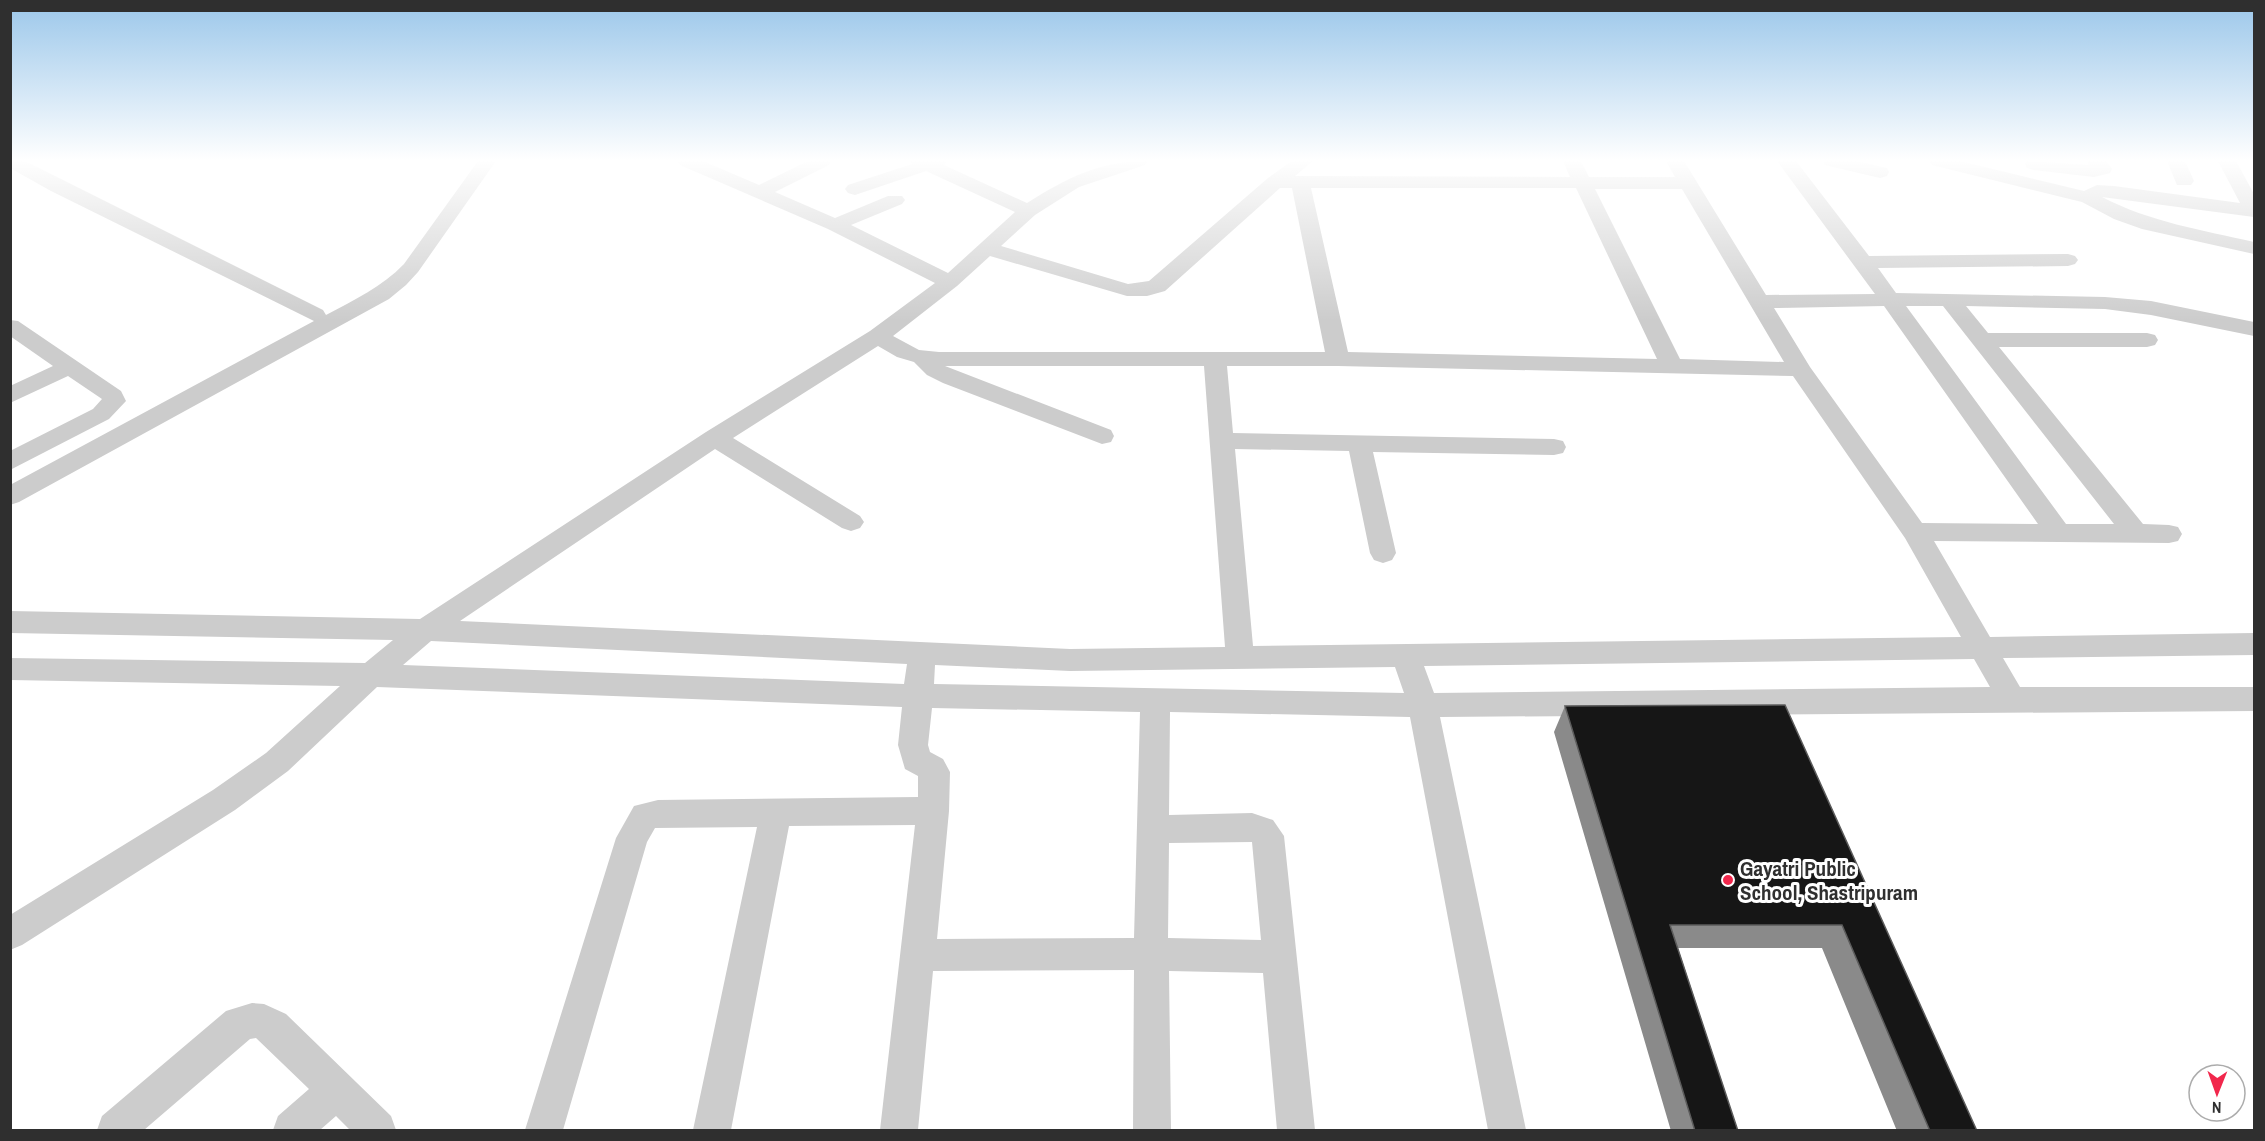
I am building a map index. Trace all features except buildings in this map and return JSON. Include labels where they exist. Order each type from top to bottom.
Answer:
[{"type":"street","points":[[113,214],[315,315]]},
{"type":"street","points":[[10,496],[381,294],[399,281],[400,268],[436,214]]},
{"type":"street","points":[[10,481],[360,292],[400,268],[444,214]]},
{"type":"street","points":[[811,214],[950,282]]},
{"type":"street","points":[[836,225],[862,214]]},
{"type":"street","points":[[10,934],[224,800],[277,762],[371,675],[425,630],[716,438],[878,336],[950,282],[1025,214]]},
{"type":"street","points":[[988,249],[1127,290],[1147,290],[1157,286],[1238,214]]},
{"type":"street","points":[[1306,214],[1338,359]]},
{"type":"street","points":[[1598,214],[1672,366]]},
{"type":"street","points":[[1707,214],[1800,369],[1915,532],[2012,699]]},
{"type":"street","points":[[1826,214],[2059,533]]},
{"type":"street","points":[[2120,214],[2149,225],[2254,248]]},
{"type":"street","points":[[1863,262],[2068,260]]},
{"type":"street","points":[[1759,302],[1949,299],[2105,303],[2151,308],[2254,329]]},
{"type":"street","points":[[1949,299],[2136,534]]},
{"type":"street","points":[[10,462],[101,414],[114,401],[113,396],[13,332]]},
{"type":"street","points":[[878,336],[905,354],[922,358],[1338,359],[1800,369]]},
{"type":"street","points":[[1981,340],[2147,340]]},
{"type":"street","points":[[922,358],[935,370],[951,378],[1102,436]]},
{"type":"street","points":[[1215,359],[1240,658]]},
{"type":"street","points":[[10,396],[69,367]]},
{"type":"street","points":[[716,438],[851,522]]},
{"type":"street","points":[[1222,441],[1554,447]]},
{"type":"street","points":[[1359,444],[1383,553]]},
{"type":"street","points":[[1915,532],[2169,534]]},
{"type":"street","points":[[10,622],[425,630],[1070,660],[2254,645]]},
{"type":"street","points":[[899,1131],[933,811],[934,772],[932,768],[916,760],[913,746],[922,653]]},
{"type":"street","points":[[1406,656],[1424,705],[1507,1131]]},
{"type":"street","points":[[10,669],[371,675],[918,696],[1424,705],[2012,699],[2253,706]]},
{"type":"street","points":[[1152,1131],[1151,954],[1155,700]]},
{"type":"street","points":[[544,1131],[632,838],[645,816],[933,811]]},
{"type":"street","points":[[712,1131],[776,813]]},
{"type":"street","points":[[1152,829],[1252,827],[1262,830],[1270,843],[1296,1131]]},
{"type":"street","points":[[918,955],[1151,954],[1279,957]]},
{"type":"street","points":[[116,1131],[239,1024],[252,1020],[265,1021],[273,1027],[377,1131]]},
{"type":"street","points":[[292,1131],[336,1090]]},
{"type":"place","name":"Gayatri Public School, Shastripuram","points":[[1728,880]]}]
